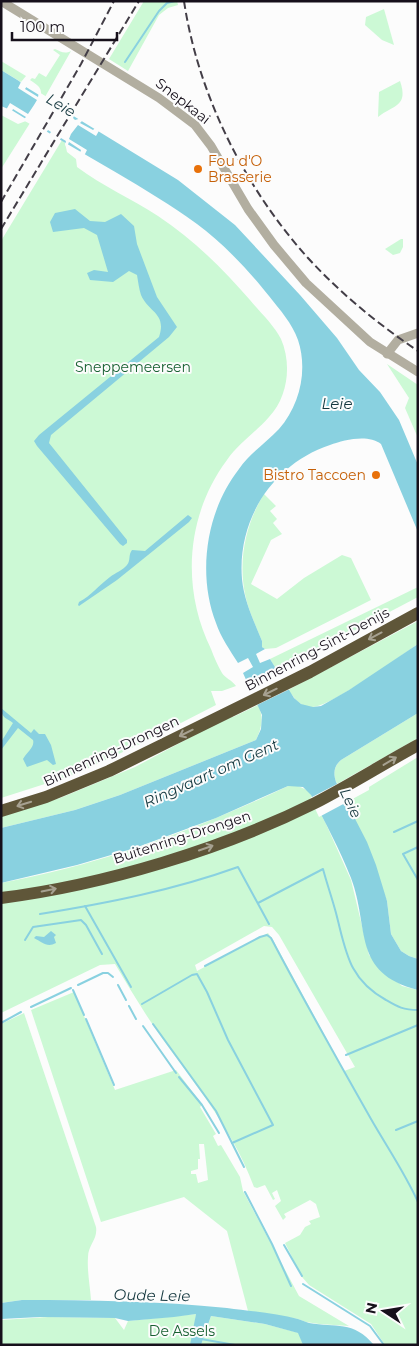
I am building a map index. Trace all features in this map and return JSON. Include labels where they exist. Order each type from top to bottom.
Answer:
[{"type":"highway","name":"Binnenring-Sint-Denijs","points":[[230,711],[310,672],[418,613]]},
{"type":"highway","name":"Binnenring-Drongen","points":[[1,811],[46,797],[109,771],[230,711]]},
{"type":"highway","name":"Buitenring-Drongen","points":[[1,898],[40,892],[129,872],[224,841],[294,813],[363,777],[418,745]]},
{"type":"street","name":"Snepkaai","points":[[1,1],[159,98],[194,125],[206,136],[248,209],[274,245],[318,294],[370,342],[418,372]]},
{"type":"street","points":[[388,354],[398,340],[418,333]]},
{"type":"green space","points":[[144,1],[177,1],[178,5],[168,8],[159,15],[128,71],[109,59]]},
{"type":"green space","points":[[384,9],[394,45],[382,40],[365,25],[366,17]]},
{"type":"green space","points":[[53,50],[63,52],[71,51],[45,97],[41,95],[41,90],[38,86],[30,80],[32,78],[35,79],[39,73],[46,77],[60,55]]},
{"type":"green space","points":[[1,61],[26,76],[21,82],[1,70]]},
{"type":"green space","points":[[400,81],[402,90],[401,101],[378,117],[379,92]]},
{"type":"green space","points":[[1,115],[18,124],[26,121],[30,123],[1,169]]},
{"type":"green space","name":"Sneppemeersen","points":[[62,140],[65,143],[67,152],[76,159],[77,167],[171,225],[207,255],[229,277],[271,324],[281,339],[286,359],[286,380],[284,390],[275,409],[232,454],[213,481],[203,504],[192,552],[192,577],[201,626],[223,675],[236,686],[222,691],[211,691],[216,705],[140,744],[76,774],[1,798],[1,241]]},
{"type":"green space","points":[[403,239],[403,247],[400,253],[393,255],[385,249]]},
{"type":"green space","points":[[387,364],[418,385],[418,438],[405,408],[409,398]]},
{"type":"green space","points":[[264,494],[276,506],[270,511],[277,519],[273,523],[282,534],[271,540],[251,584],[277,599],[304,578],[342,555],[351,558],[371,600],[276,648],[265,649],[262,647],[262,641],[246,600],[242,568],[248,529]]},
{"type":"green space","points":[[418,587],[418,597],[277,671],[270,659]]},
{"type":"green space","points":[[418,621],[418,644],[364,681],[333,699],[321,705],[308,707],[298,702],[288,690]]},
{"type":"green space","points":[[258,705],[261,722],[256,740],[120,795],[75,810],[1,828],[1,815],[60,798],[135,767],[232,715],[233,717]]},
{"type":"green space","points":[[418,713],[418,738],[337,784],[334,771],[336,765],[341,760]]},
{"type":"green space","points":[[418,757],[418,959],[401,951],[391,934],[387,901],[347,802],[369,790],[369,787]]},
{"type":"green space","points":[[288,786],[298,786],[309,791],[351,880],[369,955],[402,986],[418,990],[418,1345],[385,1345],[371,1324],[309,1285],[302,1277],[285,1243],[300,1235],[305,1227],[311,1224],[309,1221],[320,1217],[316,1204],[310,1200],[284,1214],[286,1217],[283,1220],[275,1206],[281,1201],[277,1190],[272,1193],[275,1199],[273,1200],[265,1185],[257,1188],[254,1187],[244,1162],[219,1118],[145,1013],[115,964],[100,965],[1,1013],[1,883],[112,856],[184,831]],"holes":[[[264,926],[272,927],[279,935],[355,1067],[344,1071],[268,933],[197,971],[195,965]]]},
{"type":"green space","points":[[74,992],[115,1090],[176,1070],[201,1103],[200,1107],[216,1134],[213,1136],[218,1146],[221,1145],[240,1177],[243,1191],[299,1296],[349,1326],[319,1324],[248,1311],[227,1231],[184,1197],[101,1222],[31,1010]],"holes":[[[199,1144],[204,1144],[208,1180],[198,1183],[196,1174],[191,1174],[191,1171],[198,1169],[198,1159],[200,1159]]]},
{"type":"green space","points":[[24,1013],[96,1227],[96,1235],[88,1257],[91,1300],[22,1300],[1,1303],[1,1024]]},
{"type":"green space","name":"De Assels","points":[[196,1314],[193,1345],[1,1345],[1,1320],[48,1317],[115,1318],[124,1330],[128,1321]]},
{"type":"green space","name":"De Assels","points":[[211,1316],[265,1324],[299,1333],[303,1345],[201,1345]]},
{"type":"water","name":"Leie","points":[[1,70],[178,180],[235,225],[337,338],[359,370],[380,392],[399,420],[418,465],[418,532],[381,444],[370,439],[342,441],[310,454],[292,466],[276,480],[263,497],[253,515],[246,535],[242,557],[242,579],[247,603],[262,641],[262,647],[265,649],[256,654],[260,663],[270,659],[294,698],[301,704],[313,707],[321,706],[349,690],[418,644],[418,713],[341,760],[334,773],[336,782],[367,842],[376,865],[387,901],[391,934],[401,951],[418,959],[418,990],[397,982],[382,972],[372,960],[363,931],[357,896],[351,878],[311,795],[303,787],[288,786],[216,818],[135,848],[77,865],[1,883],[1,828],[75,810],[120,795],[256,740],[261,729],[262,715],[243,673],[253,667],[248,658],[238,663],[223,639],[216,623],[210,604],[207,584],[208,543],[212,523],[228,486],[248,458],[279,429],[292,409],[300,387],[302,363],[298,340],[289,322],[226,248],[197,224],[157,197],[13,111],[1,106]]},
{"type":"water","points":[[75,209],[90,221],[105,222],[121,214],[134,226],[137,244],[157,297],[177,327],[169,337],[51,435],[49,443],[127,540],[127,543],[123,546],[34,441],[159,337],[161,329],[159,318],[141,295],[137,275],[129,271],[113,282],[90,280],[87,273],[94,270],[108,272],[97,235],[84,228],[53,232],[50,222],[55,213]]},
{"type":"water","points":[[188,515],[192,518],[189,522],[117,580],[78,605],[79,602],[106,580],[125,567],[132,550],[145,551]]},
{"type":"water","points":[[1,708],[31,733],[34,729],[39,734],[45,734],[51,745],[56,764],[53,765],[47,760],[27,767],[23,759],[32,747],[33,740],[18,728],[1,750],[1,742],[13,723],[3,716]]},
{"type":"water","points":[[51,931],[56,935],[54,937],[56,943],[45,944],[34,938],[36,936],[44,937]]},
{"type":"water","points":[[22,1300],[150,1302],[262,1312],[299,1319],[309,1323],[351,1328],[366,1337],[374,1345],[303,1345],[298,1333],[265,1324],[211,1316],[201,1345],[190,1345],[196,1314],[128,1321],[115,1318],[40,1317],[1,1319],[1,1303]]},
{"type":"pier","points":[[21,82],[27,86],[25,89],[38,97],[39,92],[61,106],[59,110],[62,112],[65,108],[75,114],[73,118],[75,120],[84,119],[80,123],[93,130],[96,127],[100,129],[96,136],[78,125],[71,134],[69,139],[87,150],[84,156],[80,153],[81,150],[69,142],[67,147],[65,145],[66,141],[61,138],[59,141],[49,135],[51,132],[48,130],[46,133],[23,120],[26,117],[13,109],[11,113],[6,110],[10,103],[28,114],[37,100],[18,88]]},
{"type":"pier","points":[[279,670],[290,689],[255,706],[247,687]]},
{"type":"pier","points":[[339,783],[349,801],[319,817],[310,798]]},
{"type":"waterway","points":[[125,62],[159,11],[167,3],[175,1]]},
{"type":"waterway","points":[[394,832],[418,821]]},
{"type":"waterway","points":[[418,847],[403,854],[418,880]]},
{"type":"waterway","points":[[40,914],[140,895],[238,867],[269,924]]},
{"type":"waterway","points":[[258,903],[323,869],[346,952],[356,973],[373,992],[394,1005],[401,1008],[418,1010]]},
{"type":"waterway","points":[[85,906],[131,987]]},
{"type":"waterway","points":[[25,940],[33,927],[81,920],[86,925],[102,954]]},
{"type":"waterway","points":[[205,966],[260,937],[267,935],[271,938],[320,1029],[402,1170],[418,1202]]},
{"type":"waterway","points":[[78,985],[103,973],[108,973],[113,977]]},
{"type":"waterway","points":[[142,1004],[192,975],[197,974],[228,1040],[273,1125],[232,1143]]},
{"type":"waterway","points":[[118,985],[126,1000]]},
{"type":"waterway","points":[[31,1007],[71,988]]},
{"type":"waterway","points":[[73,990],[84,1015]]},
{"type":"waterway","points":[[129,1006],[136,1019]]},
{"type":"waterway","points":[[1,1023],[21,1012]]},
{"type":"waterway","points":[[86,1019],[114,1085]]},
{"type":"waterway","points":[[153,1024],[216,1111],[244,1167]]},
{"type":"waterway","points":[[346,1055],[418,1025]]},
{"type":"waterway","points":[[143,1026],[176,1073]]},
{"type":"waterway","points":[[179,1077],[202,1105],[219,1133]]},
{"type":"waterway","points":[[396,1130],[418,1121]]},
{"type":"waterway","points":[[245,1192],[291,1286]]},
{"type":"waterway","points":[[284,1245],[302,1276]]},
{"type":"waterway","points":[[303,1284],[370,1326],[384,1345]]},
{"type":"waterway","points":[[201,1339],[235,1345]]},
{"type":"railway","points":[[1,202],[81,64],[114,1]]},
{"type":"railway","points":[[1,229],[139,1]]},
{"type":"railway","points":[[184,1],[200,71],[213,105],[245,171],[264,202],[285,231],[333,284],[374,319],[418,351]]},
{"type":"place","name":"Fou d'O Brasserie","points":[[198,169]]},
{"type":"place","name":"Bistro Taccoen","points":[[376,475]]},
{"type":"water label","name":"Ringvaart om Gent","points":[[211,773]]},
{"type":"water label","name":"Oude Leie","points":[[152,1295]]}]
